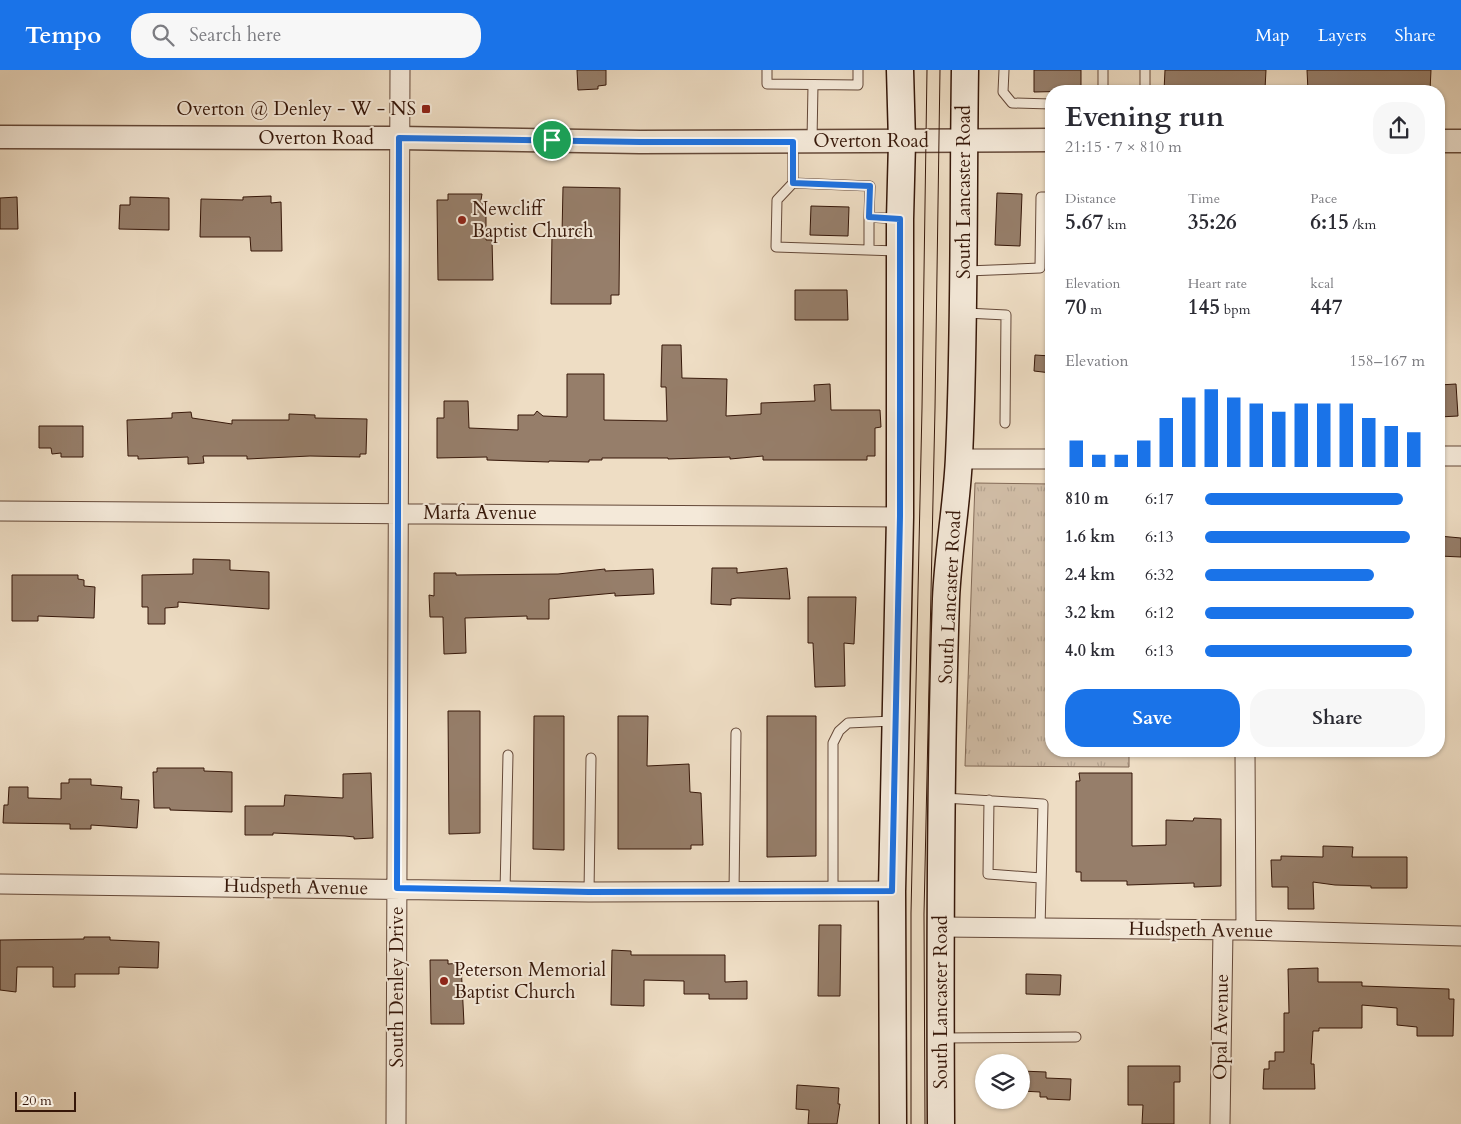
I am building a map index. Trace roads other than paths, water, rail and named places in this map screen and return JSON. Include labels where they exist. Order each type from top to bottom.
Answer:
[{"type":"main road","points":[[893,1124],[892,891],[900,516],[900,219],[902,142],[900,70]]},
{"type":"main road","name":"South Lancaster Road","points":[[941,1124],[942,798],[947,596],[959,459],[964,271],[965,70]]},
{"type":"street","name":"South Denley Drive","points":[[396,1124],[400,70]]},
{"type":"street","name":"Overton Road","points":[[0,137],[399,138],[640,142],[1045,140]]},
{"type":"street","points":[[1445,141],[1461,141]]},
{"type":"street","points":[[1445,456],[1461,456]]},
{"type":"street","points":[[959,459],[1045,458]]},
{"type":"street","name":"Marfa Avenue","points":[[0,510],[900,516]]},
{"type":"street","points":[[1245,757],[1246,930]]},
{"type":"street","name":"Hudspeth Avenue","points":[[0,884],[589,892],[892,891]]},
{"type":"street","name":"Hudspeth Avenue","points":[[941,927],[1246,930],[1461,936]]},
{"type":"street","name":"Opal Avenue","points":[[1220,1124],[1223,930]]},
{"type":"lane","points":[[767,70],[767,84],[812,85],[858,85],[858,70]]},
{"type":"lane","points":[[1004,70],[1003,92],[1012,103],[1045,104]]},
{"type":"lane","points":[[1102,85],[1103,70]]},
{"type":"lane","points":[[1145,70],[1145,85]]},
{"type":"lane","points":[[812,85],[793,183],[777,200],[776,248],[900,251]]},
{"type":"lane","points":[[793,183],[870,186],[869,250]]},
{"type":"lane","points":[[964,271],[1040,268],[1041,197],[1045,197]]},
{"type":"lane","points":[[869,217],[900,219]]},
{"type":"lane","points":[[963,313],[1006,315],[1005,422]]},
{"type":"lane","points":[[833,891],[833,743],[838,731],[848,723],[896,721]]},
{"type":"lane","points":[[734,892],[736,733]]},
{"type":"lane","points":[[505,890],[508,755]]},
{"type":"lane","points":[[589,892],[591,758]]},
{"type":"lane","points":[[942,798],[1043,804],[1040,929]]},
{"type":"lane","points":[[989,800],[988,874],[1042,878]]},
{"type":"lane","points":[[940,1038],[1076,1037]]},
{"type":"tram line","points":[[911,1124],[911,913],[927,70]]},
{"type":"tram line","points":[[925,1124],[924,914],[940,70]]},
{"type":"place","name":"Overton @ Denley - W - NS","points":[[426,109]]},
{"type":"place","name":"Newcliff Baptist Church","points":[[462,220]]},
{"type":"place","name":"Peterson Memorial Baptist Church","points":[[444,981]]}]
